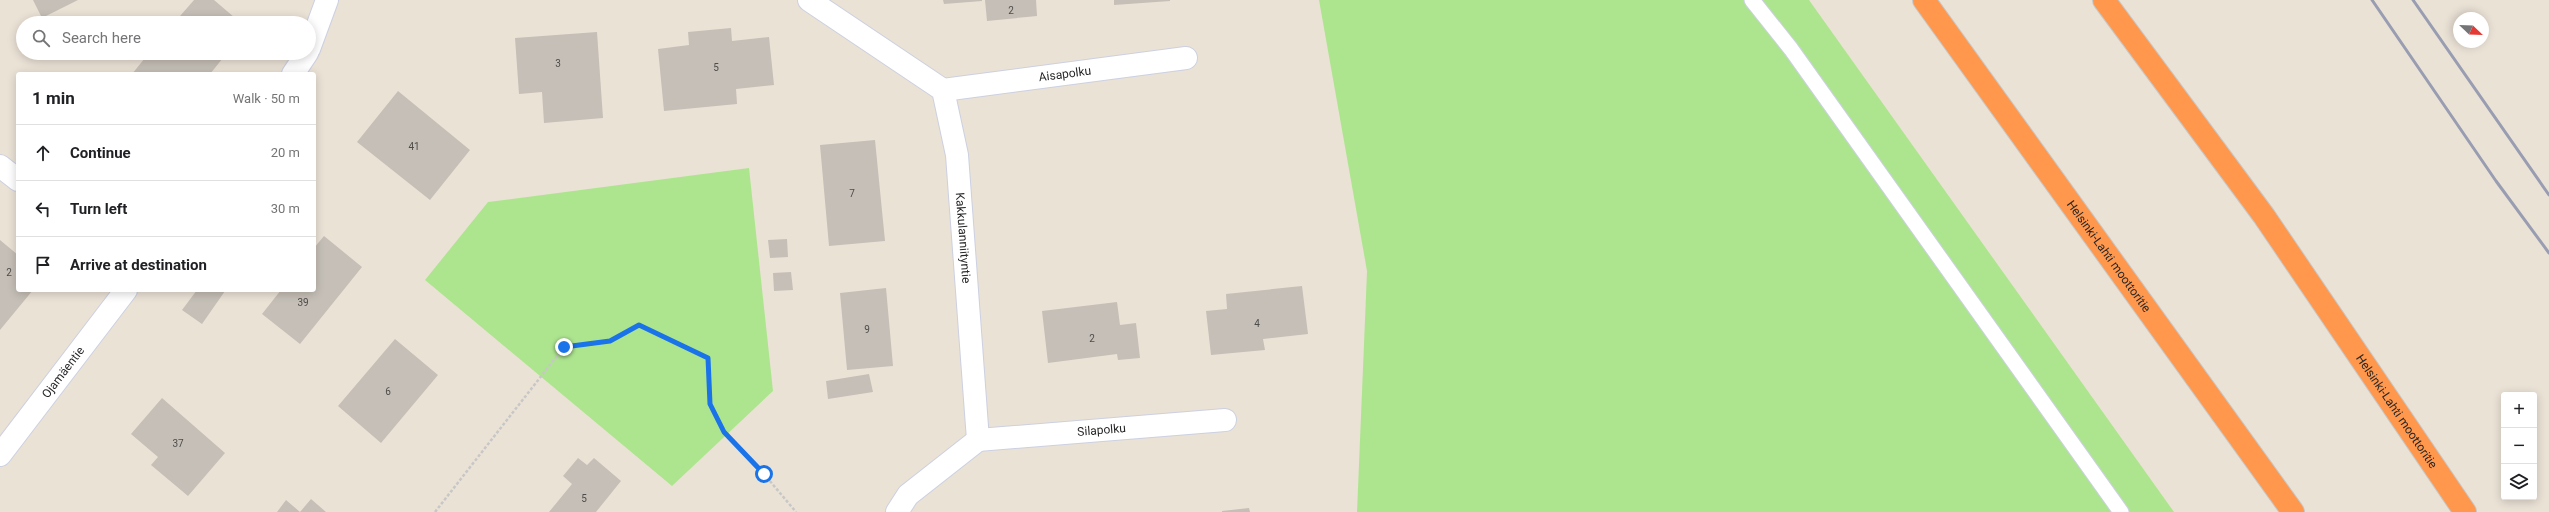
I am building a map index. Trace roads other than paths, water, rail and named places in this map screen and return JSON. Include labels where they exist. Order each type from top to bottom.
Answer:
[{"type":"highway","name":"Helsinki-Lahti moottoritie","points":[[1924,0],[2293,512]]},
{"type":"highway","name":"Helsinki-Lahti moottoritie","points":[[2104,0],[2264,216],[2465,512]]},
{"type":"street","points":[[316,30],[327,0]]},
{"type":"street","points":[[809,0],[943,90]]},
{"type":"street","name":"Aisapolku","points":[[943,90],[1186,58]]},
{"type":"street","points":[[295,72],[303,60]]},
{"type":"street","name":"Kakkulanniityntie","points":[[943,90],[957,155],[978,440]]},
{"type":"street","points":[[0,166],[16,178]]},
{"type":"street","name":"Ojamäentie","points":[[0,455],[124,292]]},
{"type":"street","name":"Silapolku","points":[[978,440],[1226,420]]},
{"type":"street","points":[[897,512],[908,495],[978,440]]},
{"type":"lane","points":[[1752,0],[1791,49],[2122,512]]},
{"type":"railway","points":[[2372,0],[2496,181],[2549,253]]},
{"type":"railway","points":[[2413,0],[2549,195]]}]
